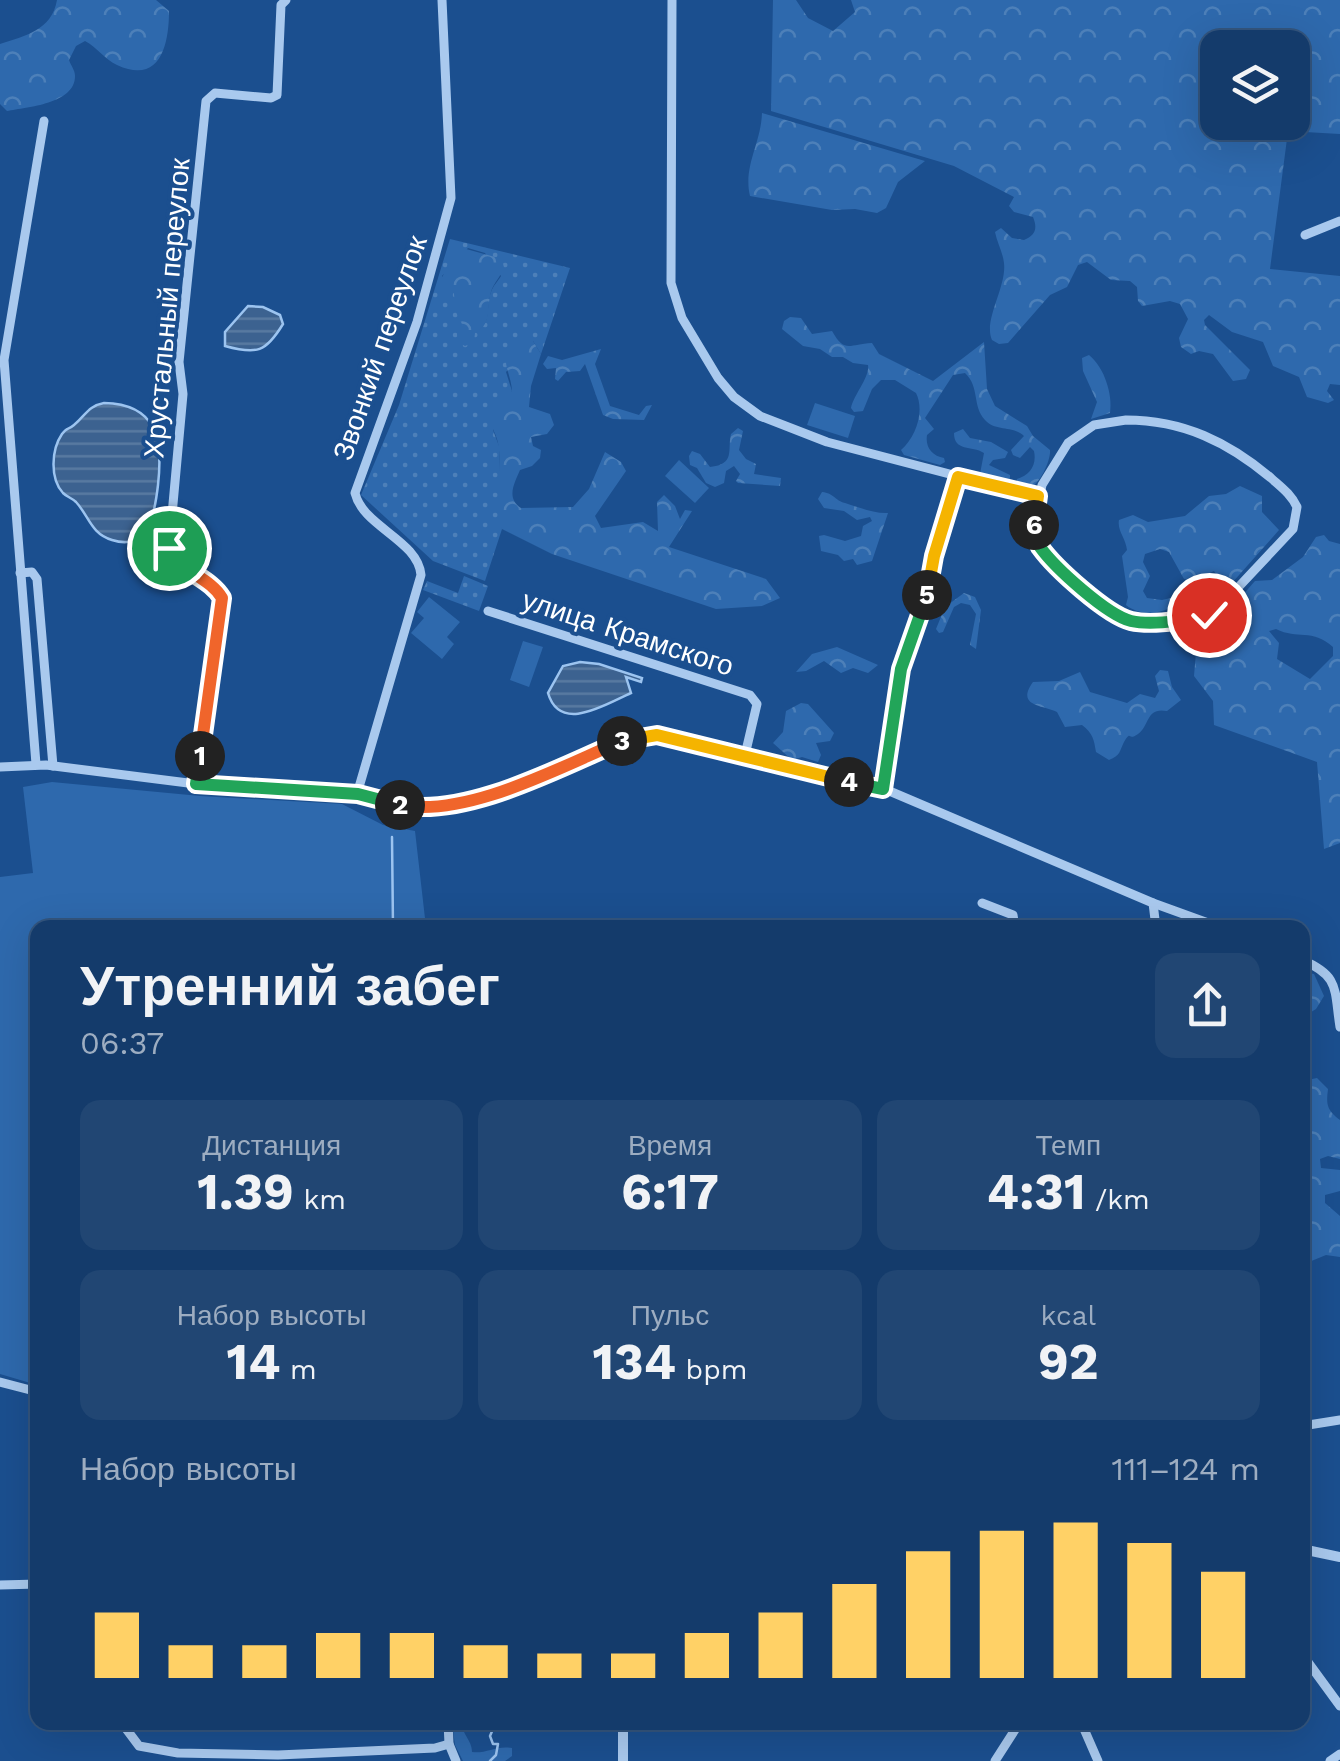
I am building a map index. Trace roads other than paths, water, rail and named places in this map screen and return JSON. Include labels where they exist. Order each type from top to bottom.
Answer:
[{"type":"street","name":"Хрустальный переулок","points":[[196,784],[222,598],[174,558],[169,548],[183,394],[179,356],[206,101],[215,94],[272,98],[277,95],[281,5],[286,0]]},
{"type":"street","name":"Звонкий переулок","points":[[358,794],[421,575],[416,560],[359,506],[355,493],[417,322],[451,198],[442,0]]},
{"type":"street","points":[[672,0],[670,271],[675,301],[727,390],[760,416],[827,442],[1038,496]]},
{"type":"street","points":[[36,764],[2,360],[44,121]]},
{"type":"street","points":[[1306,236],[1340,221]]},
{"type":"street","points":[[1139,420],[1189,429],[1237,451],[1290,495],[1298,506],[1298,517],[1294,529],[1221,608],[1201,617],[1140,622],[1117,615],[1040,546],[1034,527],[1038,496],[1053,464],[1075,436],[1103,422],[1139,420]]},
{"type":"street","points":[[883,789],[901,669],[924,610],[934,556],[958,477]]},
{"type":"street","points":[[20,574],[32,572],[38,579],[53,766]]},
{"type":"street","name":"улица Крамского","points":[[488,611],[750,695],[758,704],[745,755]]},
{"type":"street","points":[[0,767],[36,764],[196,784],[358,794],[411,807],[465,801],[628,738],[646,735],[883,789],[1201,920]]},
{"type":"street","points":[[1153,902],[1155,920]]},
{"type":"street","points":[[982,903],[1013,915],[1014,920]]},
{"type":"street","points":[[1310,963],[1332,976],[1340,1027]]},
{"type":"street","points":[[0,1382],[30,1390]]},
{"type":"street","points":[[1310,1425],[1340,1420]]},
{"type":"street","points":[[1310,1551],[1340,1556]]},
{"type":"street","points":[[0,1585],[30,1584]]},
{"type":"street","points":[[1310,1665],[1340,1706]]},
{"type":"street","points":[[127,1730],[139,1746],[178,1753],[278,1755],[435,1748],[449,1744]]},
{"type":"street","points":[[448,1730],[456,1761]]},
{"type":"street","points":[[622,1761],[623,1730]]},
{"type":"street","points":[[994,1761],[1015,1730]]},
{"type":"street","points":[[1084,1730],[1098,1761]]},
{"type":"street","points":[[1330,1761],[1340,1754]]},
{"type":"waterway","points":[[392,837],[393,920]]},
{"type":"waterway","points":[[490,1761],[498,1744],[493,1744],[493,1730]]}]
